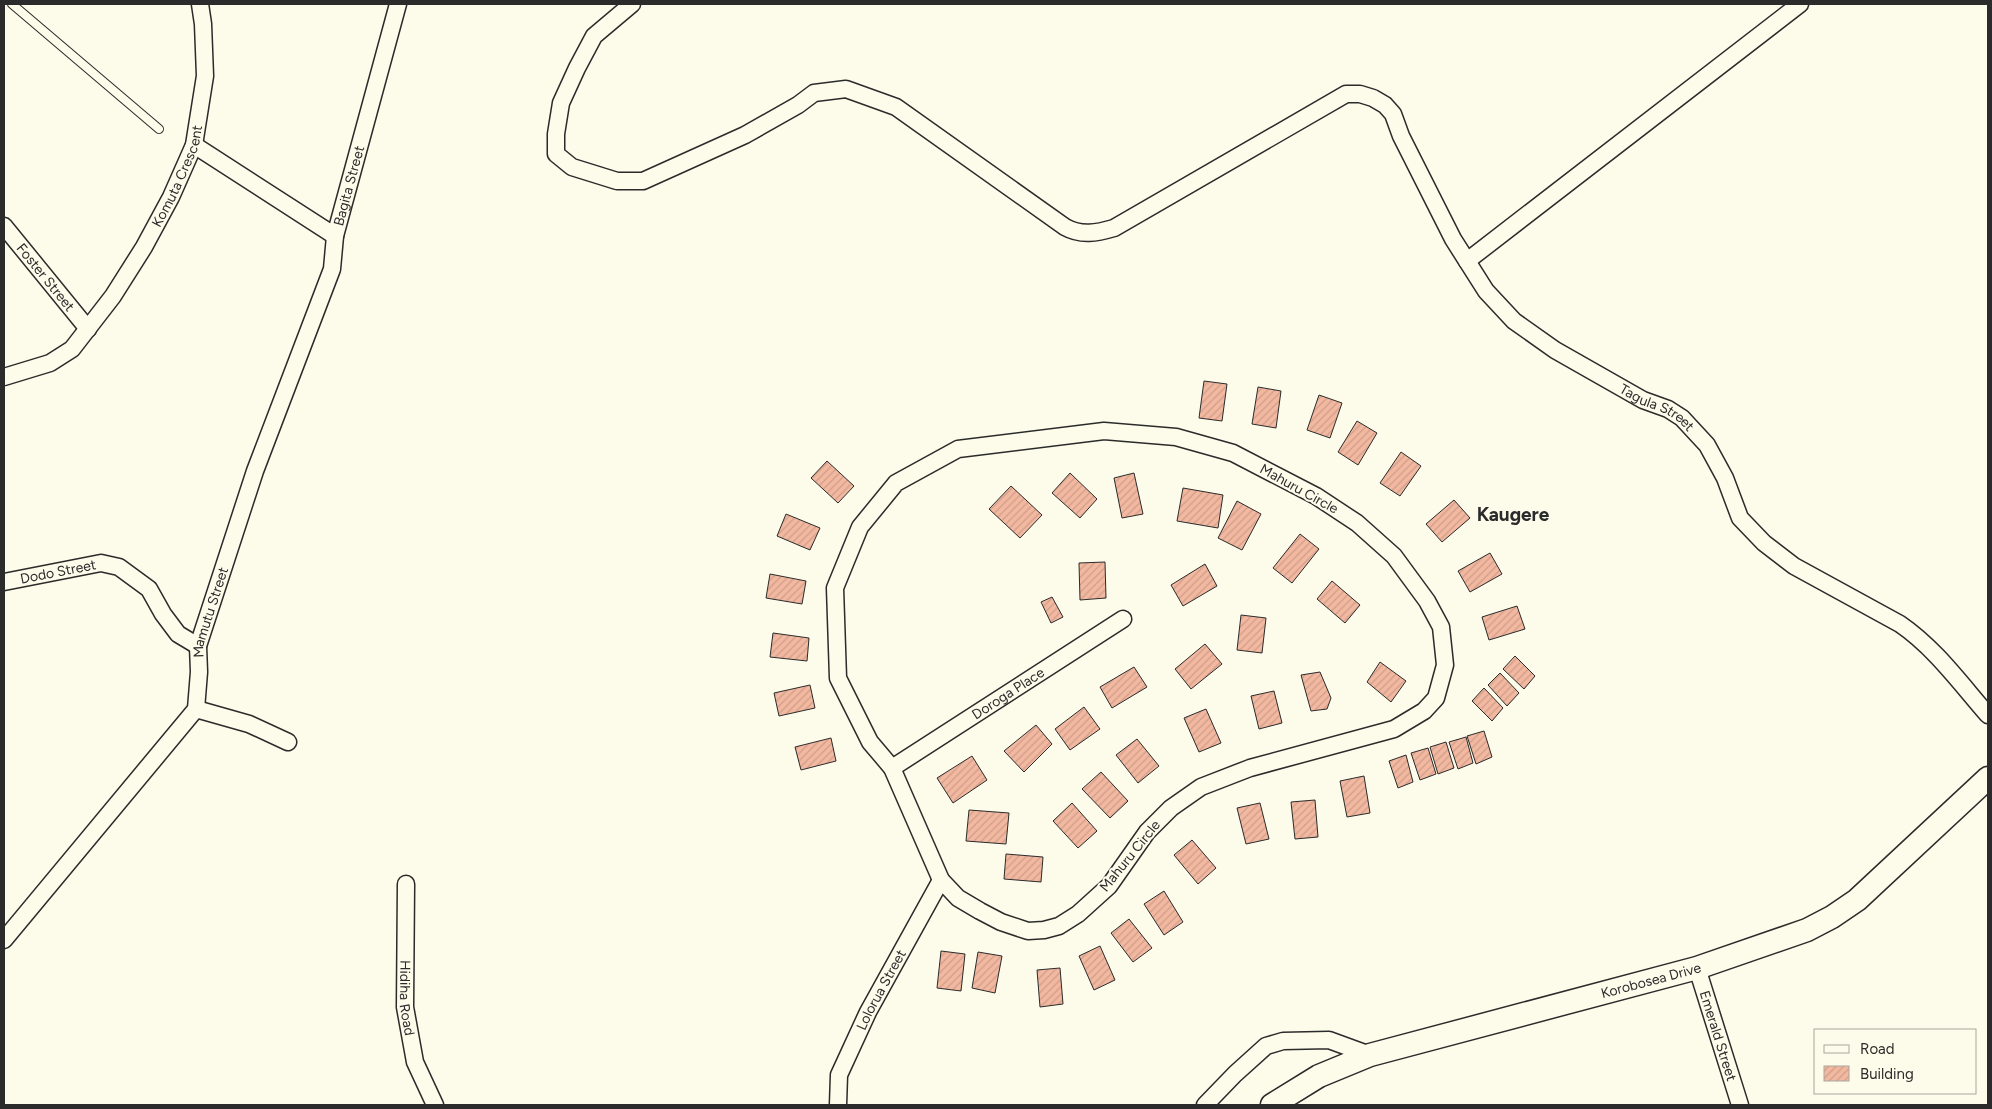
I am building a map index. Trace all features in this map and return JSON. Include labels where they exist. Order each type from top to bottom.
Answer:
[{"type":"main road","name":"Korobosea Drive","points":[[1272,1105],[1319,1076],[1370,1055],[1696,968],[1807,930],[1832,917],[1857,900],[1988,778]]},
{"type":"street","name":"Komuta Crescent","points":[[4,377],[50,363],[72,349],[113,296],[144,247],[171,197],[194,145],[205,76],[203,24],[200,4]]},
{"type":"street","name":"Bagita Street","points":[[194,145],[334,236],[398,4]]},
{"type":"street","name":"Tagula Street","points":[[632,4],[594,36],[561,103],[556,134],[556,154],[572,167],[617,181],[643,181],[745,135],[814,94],[846,89],[896,107],[1075,233],[1098,233],[1114,228],[1346,94],[1360,94],[1373,98],[1385,105],[1393,114],[1401,136],[1452,239],[1486,291],[1514,321],[1555,350],[1644,400],[1668,409],[1682,418],[1707,445],[1725,478],[1740,518],[1764,543],[1794,566],[1900,624],[1915,635],[1932,650],[1988,715]]},
{"type":"street","points":[[1468,261],[1800,4]]},
{"type":"street","name":"Foster Street","points":[[4,226],[88,329]]},
{"type":"street","name":"Mamutu Street","points":[[196,709],[199,672],[198,646],[255,471],[332,269],[334,236]]},
{"type":"street","name":"Mahuru Circle","points":[[1104,431],[1176,437],[1233,453],[1316,496],[1357,523],[1394,556],[1427,600],[1441,627],[1446,665],[1436,698],[1424,711],[1382,734],[1250,768],[1201,787],[1170,808],[1147,832],[1109,886],[1078,914],[1059,926],[1044,930],[1028,931],[1002,922],[958,898],[941,880],[892,768],[870,742],[838,678],[835,588],[860,527],[896,483],[958,448],[1104,431]]},
{"type":"street","name":"Dodo Street","points":[[4,582],[101,564],[118,567],[150,589],[163,614],[178,634],[198,646]]},
{"type":"street","name":"Doroga Place","points":[[892,768],[1123,620]]},
{"type":"street","points":[[4,940],[196,709],[249,724],[288,742]]},
{"type":"street","name":"Lolorua Street","points":[[838,1105],[839,1075],[860,1030],[941,880]]},
{"type":"street","name":"Hidiha Road","points":[[406,884],[405,1007],[415,1062],[435,1105]]},
{"type":"street","name":"Emerald Street","points":[[1696,968],[1740,1105]]},
{"type":"street","points":[[1205,1105],[1266,1046],[1283,1041],[1329,1040],[1370,1055]]},
{"type":"lane","points":[[12,4],[159,129]]},
{"type":"building","points":[[1204,381],[1227,384],[1222,421],[1199,418]]},
{"type":"building","points":[[1258,387],[1281,391],[1276,428],[1252,424]]},
{"type":"building","points":[[1319,395],[1342,403],[1330,438],[1307,430]]},
{"type":"building","points":[[1357,421],[1377,433],[1358,465],[1338,452]]},
{"type":"building","points":[[1401,452],[1421,466],[1400,496],[1380,483]]},
{"type":"building","points":[[827,461],[854,486],[838,503],[811,478]]},
{"type":"building","points":[[1070,473],[1097,499],[1080,518],[1052,493]]},
{"type":"building","points":[[1134,473],[1143,514],[1122,518],[1114,478]]},
{"type":"building","points":[[1011,486],[1042,515],[1020,538],[989,509]]},
{"type":"building","points":[[1183,488],[1223,495],[1218,528],[1177,521]]},
{"type":"building","points":[[1454,500],[1470,518],[1442,542],[1426,524]]},
{"type":"building","points":[[1237,501],[1261,514],[1242,550],[1218,538]]},
{"type":"building","points":[[786,514],[820,528],[810,550],[777,536]]},
{"type":"building","points":[[1300,534],[1319,549],[1292,583],[1273,568]]},
{"type":"building","points":[[1490,553],[1502,574],[1470,592],[1458,571]]},
{"type":"building","points":[[1105,562],[1106,598],[1080,600],[1079,563]]},
{"type":"building","points":[[1205,564],[1217,586],[1183,606],[1171,585]]},
{"type":"building","points":[[770,574],[806,581],[802,604],[766,598]]},
{"type":"building","points":[[1332,581],[1360,605],[1345,623],[1317,599]]},
{"type":"building","points":[[1052,597],[1063,617],[1051,623],[1041,602]]},
{"type":"building","points":[[1517,606],[1525,629],[1489,640],[1482,617]]},
{"type":"building","points":[[1241,615],[1266,618],[1262,653],[1237,650]]},
{"type":"building","points":[[773,633],[809,638],[807,661],[770,657]]},
{"type":"building","points":[[1205,644],[1222,664],[1191,689],[1175,669]]},
{"type":"building","points":[[1515,656],[1535,676],[1524,689],[1503,669]]},
{"type":"building","points":[[1380,662],[1406,681],[1391,702],[1367,682]]},
{"type":"building","points":[[1134,667],[1147,687],[1112,708],[1100,687]]},
{"type":"building","points":[[1320,672],[1331,698],[1327,709],[1311,711],[1301,675]]},
{"type":"building","points":[[1500,673],[1519,693],[1507,706],[1488,685]]},
{"type":"building","points":[[810,685],[815,708],[779,716],[774,693]]},
{"type":"building","points":[[1484,688],[1503,708],[1492,721],[1472,701]]},
{"type":"building","points":[[1274,691],[1282,723],[1259,729],[1251,696]]},
{"type":"building","points":[[1084,707],[1100,729],[1070,750],[1055,729]]},
{"type":"building","points":[[1206,709],[1221,743],[1199,752],[1184,718]]},
{"type":"building","points":[[1036,725],[1052,744],[1024,772],[1004,751]]},
{"type":"building","points":[[1484,731],[1492,757],[1476,764],[1467,736]]},
{"type":"building","points":[[1466,737],[1473,763],[1458,769],[1449,742]]},
{"type":"building","points":[[831,738],[836,761],[801,770],[795,747]]},
{"type":"building","points":[[1137,739],[1159,766],[1138,783],[1116,755]]},
{"type":"building","points":[[1446,742],[1454,768],[1438,774],[1430,747]]},
{"type":"building","points":[[1428,748],[1436,774],[1420,780],[1411,753]]},
{"type":"building","points":[[1406,755],[1413,782],[1398,788],[1389,761]]},
{"type":"building","points":[[972,756],[987,780],[953,803],[937,778]]},
{"type":"building","points":[[1101,772],[1128,801],[1110,818],[1082,789]]},
{"type":"building","points":[[1364,776],[1370,813],[1347,817],[1340,781]]},
{"type":"building","points":[[1315,800],[1318,837],[1295,839],[1291,802]]},
{"type":"building","points":[[1072,803],[1097,831],[1078,848],[1053,821]]},
{"type":"building","points":[[1260,803],[1269,839],[1246,844],[1237,808]]},
{"type":"building","points":[[969,810],[1009,813],[1006,844],[966,841]]},
{"type":"building","points":[[1192,840],[1216,868],[1198,884],[1174,855]]},
{"type":"building","points":[[1006,854],[1043,857],[1041,882],[1004,879]]},
{"type":"building","points":[[1164,891],[1183,922],[1164,935],[1144,904]]},
{"type":"building","points":[[1129,919],[1152,948],[1133,962],[1111,933]]},
{"type":"building","points":[[1100,946],[1115,980],[1094,990],[1079,956]]},
{"type":"building","points":[[941,951],[965,954],[961,991],[937,988]]},
{"type":"building","points":[[978,952],[1002,956],[995,993],[972,988]]},
{"type":"building","points":[[1060,968],[1063,1004],[1040,1007],[1037,970]]},
{"type":"district","name":"Kaugere","points":[[1513,514]]}]
